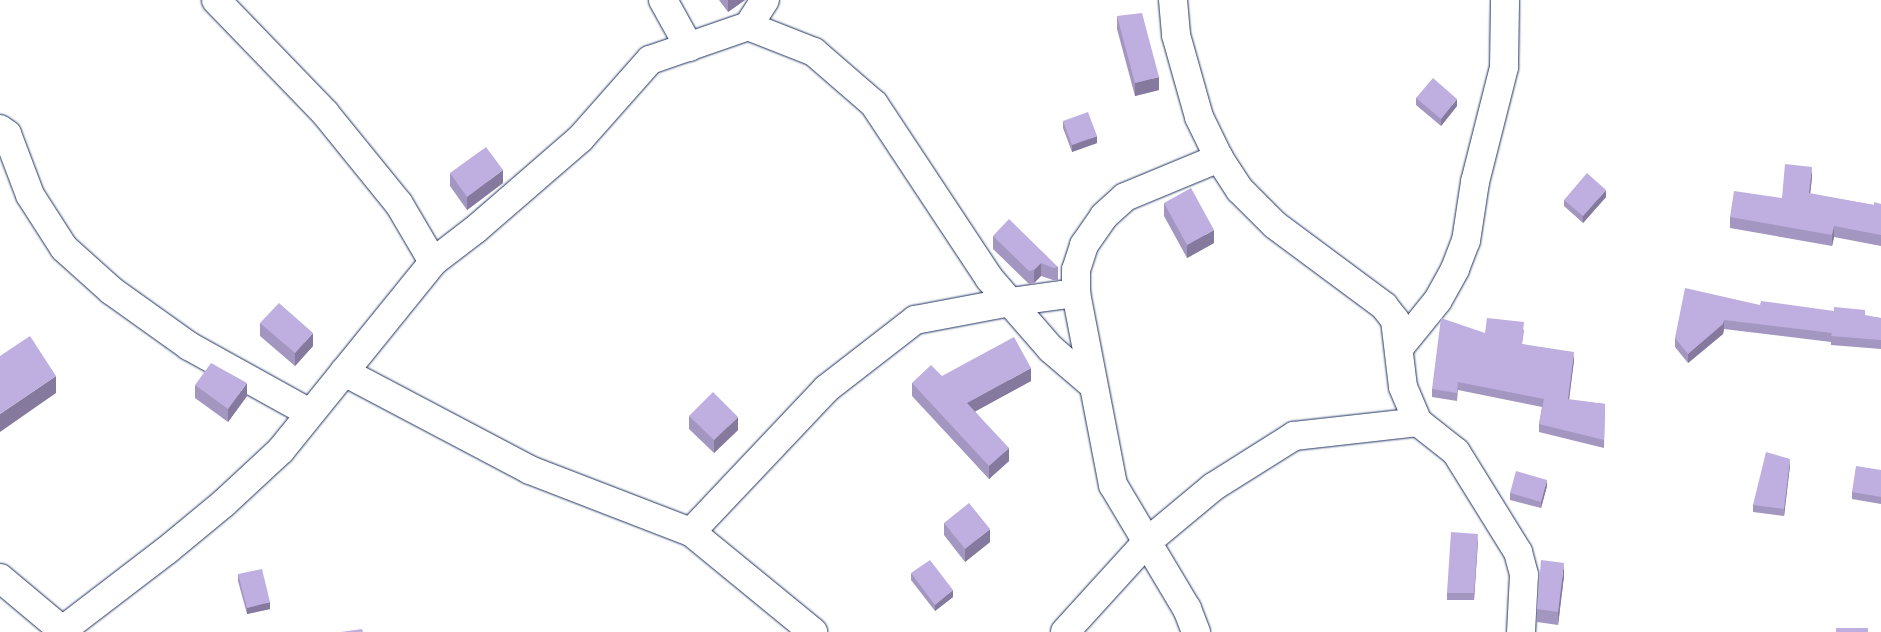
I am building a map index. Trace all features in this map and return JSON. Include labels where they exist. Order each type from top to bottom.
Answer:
[{"type":"street","points":[[216,0],[325,113],[399,204],[433,262]]},
{"type":"street","points":[[662,0],[689,47]]},
{"type":"street","points":[[0,578],[61,631],[166,551],[224,503],[281,450],[433,262],[476,229],[580,139],[650,60],[748,26],[765,0]]},
{"type":"street","points":[[1173,0],[1176,35],[1186,78],[1199,117],[1219,158],[1240,190],[1275,226],[1384,306],[1395,320],[1400,347],[1403,387],[1418,422],[1456,452],[1518,552],[1524,575],[1521,632]]},
{"type":"street","points":[[1400,347],[1438,300],[1455,269],[1466,241],[1475,182],[1504,67],[1505,0]]},
{"type":"street","points":[[748,26],[814,52],[874,104],[989,278],[1051,349],[1093,385]]},
{"type":"street","points":[[0,129],[7,134],[30,194],[64,248],[112,291],[189,346],[310,413]]},
{"type":"street","points":[[1196,632],[1187,609],[1113,485],[1076,293],[1076,270],[1084,245],[1104,216],[1125,197],[1219,158]]},
{"type":"street","points":[[691,532],[826,389],[915,320],[1010,302],[1076,293]]},
{"type":"street","points":[[344,372],[530,470],[691,532],[813,632]]},
{"type":"street","points":[[1065,632],[1147,542],[1213,487],[1294,436],[1418,422]]},
{"type":"building","points":[[1142,13],[1159,77],[1135,83],[1117,16]]},
{"type":"building","points":[[1433,78],[1457,99],[1441,119],[1416,98]]},
{"type":"building","points":[[1088,112],[1097,136],[1072,145],[1063,121]]},
{"type":"building","points":[[486,147],[503,170],[467,197],[450,173]]},
{"type":"building","points":[[1785,164],[1812,167],[1809,193],[1874,205],[1874,202],[1881,204],[1881,235],[1834,226],[1832,235],[1730,217],[1734,191],[1782,198]]},
{"type":"building","points":[[1587,173],[1606,190],[1583,216],[1564,200]]},
{"type":"building","points":[[1191,188],[1214,230],[1187,245],[1164,203]]},
{"type":"building","points":[[1009,219],[1058,267],[1053,268],[1041,263],[1034,270],[1029,271],[993,236]]},
{"type":"building","points":[[1685,288],[1760,305],[1761,301],[1834,311],[1834,307],[1865,310],[1865,315],[1881,318],[1881,340],[1831,336],[1832,333],[1724,320],[1723,324],[1688,354],[1675,338]]},
{"type":"building","points":[[279,303],[313,333],[295,353],[260,323]]},
{"type":"building","points":[[1441,318],[1485,333],[1487,318],[1524,322],[1522,344],[1574,352],[1568,399],[1605,404],[1604,440],[1539,424],[1544,399],[1458,382],[1457,393],[1432,389]]},
{"type":"building","points":[[30,336],[56,376],[0,414],[0,356]]},
{"type":"building","points":[[1014,337],[1031,368],[967,403],[1009,448],[989,466],[912,383],[931,365],[942,376]]},
{"type":"building","points":[[211,363],[247,383],[228,409],[195,385]]},
{"type":"building","points":[[713,392],[738,417],[714,440],[689,416]]},
{"type":"building","points":[[1766,452],[1790,459],[1784,509],[1753,505]]},
{"type":"building","points":[[1856,466],[1881,470],[1881,497],[1852,492]]},
{"type":"building","points":[[1516,471],[1547,480],[1541,502],[1510,493]]},
{"type":"building","points":[[969,503],[990,529],[965,549],[944,523]]},
{"type":"building","points":[[1451,532],[1478,534],[1474,593],[1447,593]]},
{"type":"building","points":[[930,560],[953,590],[935,605],[911,573]]},
{"type":"building","points":[[1541,560],[1564,563],[1558,612],[1537,609]]},
{"type":"building","points":[[262,569],[270,602],[247,608],[238,574]]},
{"type":"building","points":[[1836,628],[1868,628],[1868,632],[1836,632]]},
{"type":"building","points":[[362,629],[363,632],[341,632]]}]
